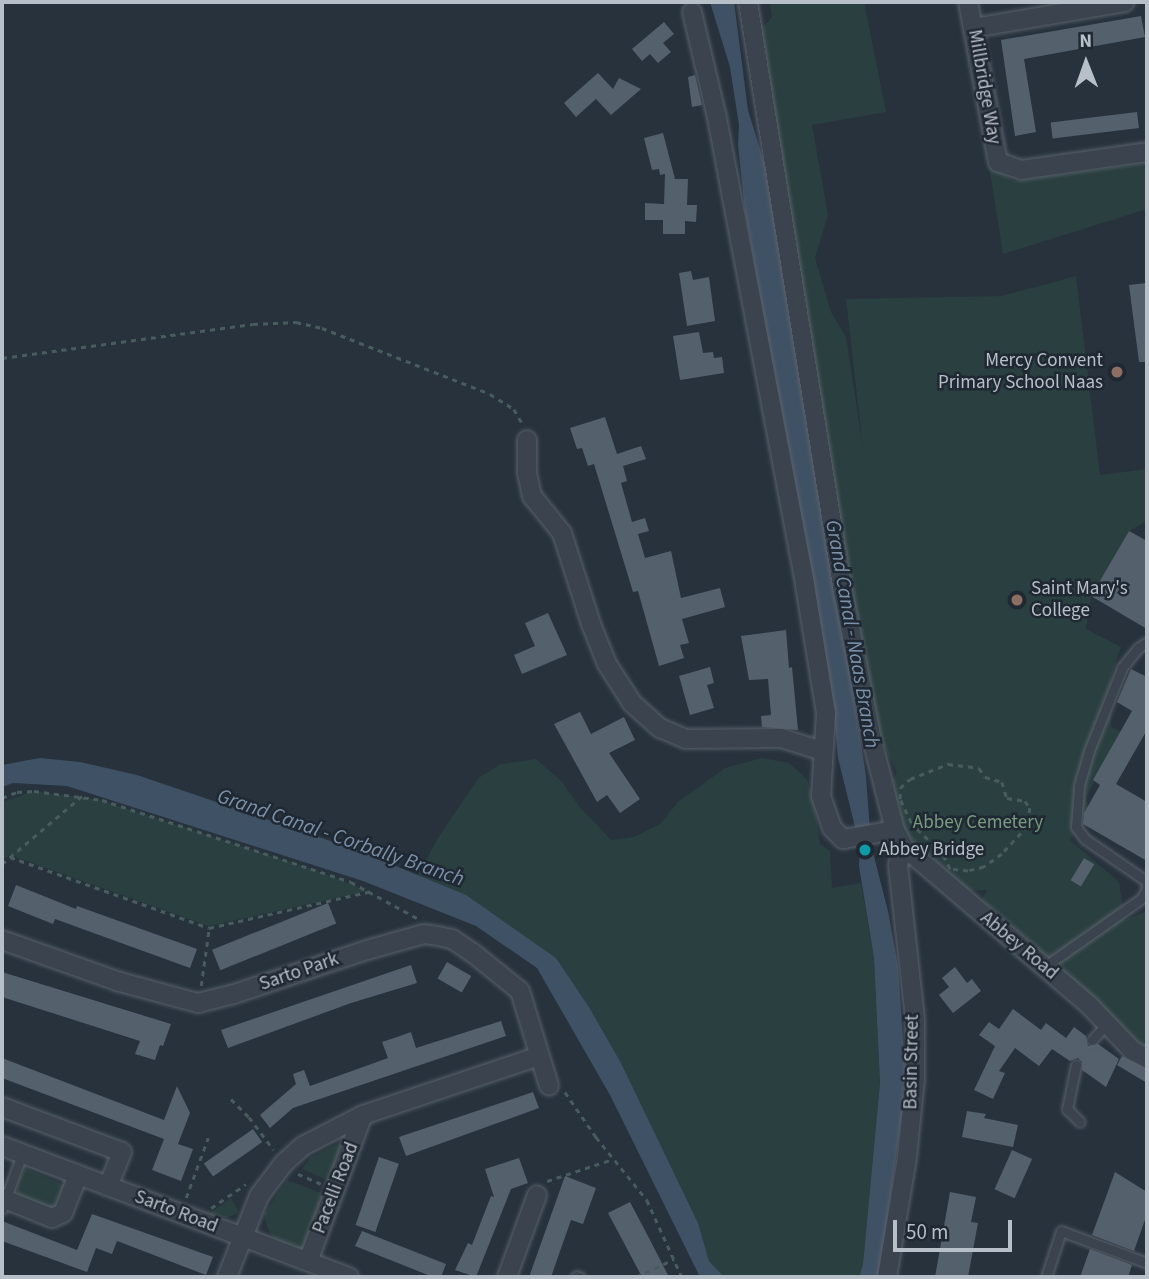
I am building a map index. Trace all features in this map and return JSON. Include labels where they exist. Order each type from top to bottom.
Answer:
[{"type":"street","name":"Abbey Road","points":[[748,2],[843,591],[891,784],[889,831],[904,847],[1044,967],[1133,1051],[1147,1058]]},
{"type":"street","name":"Millbridge Way","points":[[968,2],[998,162],[1021,170],[1147,152]]},
{"type":"street","points":[[973,28],[1086,5],[1125,2]]},
{"type":"street","points":[[692,12],[717,118],[805,584],[826,713],[821,796],[832,828],[843,839],[889,831]]},
{"type":"street","points":[[527,440],[527,473],[532,496],[562,533],[603,654],[632,703],[660,728],[686,740],[781,738],[822,751]]},
{"type":"street","name":"Basin Street","points":[[887,1277],[907,1157],[915,1080],[915,1019],[898,864],[904,847]]},
{"type":"street","name":"Sarto Park","points":[[2,940],[120,982],[198,1003],[424,934],[452,939],[520,991],[539,1056],[554,1084]]},
{"type":"street","points":[[227,1277],[259,1196],[284,1163],[303,1146],[363,1115],[539,1056]]},
{"type":"street","points":[[2,1107],[122,1152],[108,1186]]},
{"type":"street","name":"Pacelli Road","points":[[308,1261],[363,1115]]},
{"type":"street","name":"Sarto Road","points":[[2,1146],[349,1277]]},
{"type":"street","points":[[3,1202],[51,1218],[63,1213],[78,1175]]},
{"type":"street","points":[[507,1277],[537,1195]]},
{"type":"lane","points":[[1044,967],[1142,898],[1147,887],[1146,881],[1085,839],[1076,827],[1079,787],[1089,751],[1122,668],[1138,648],[1147,642]]},
{"type":"lane","points":[[1092,1040],[1107,1024]]},
{"type":"lane","points":[[1076,1065],[1067,1109],[1080,1122]]},
{"type":"lane","points":[[3,1202],[22,1154]]},
{"type":"lane","points":[[1046,1277],[1060,1231],[1147,1263]]},
{"type":"path","points":[[2,358],[253,324],[296,322],[322,328],[490,394],[513,409],[527,440]]},
{"type":"path","points":[[942,765],[974,767],[985,777],[1002,782],[1007,798],[1025,801],[1031,816],[1028,826],[1002,854],[984,866],[968,871],[950,869],[942,854],[905,814],[891,784],[942,765]]},
{"type":"path","points":[[2,798],[17,792],[34,790],[83,795],[312,868],[372,891],[424,922]]},
{"type":"path","points":[[2,864],[83,795]]},
{"type":"path","points":[[10,856],[209,928],[372,891]]},
{"type":"path","points":[[198,1003],[209,928]]},
{"type":"path","points":[[554,1084],[647,1200],[682,1277]]},
{"type":"path","points":[[187,1217],[208,1138]]},
{"type":"path","points":[[537,1195],[546,1181],[613,1159]]},
{"type":"path","points":[[187,1217],[249,1182]]},
{"type":"path","points":[[636,1277],[674,1259]]},
{"type":"green space","name":"Saint Mary's College","points":[[770,2],[864,2],[886,112],[812,125],[828,215],[815,258],[831,312],[846,337],[863,448],[846,299],[1002,296],[1076,276],[1100,475],[1147,469],[1147,521],[1129,531],[1091,596],[1086,629],[1121,647],[1111,677],[1111,727],[1122,732],[1086,797],[1088,807],[1070,840],[1119,882],[1125,920],[1147,911],[1147,1048],[1117,1025],[1029,939],[982,900],[987,890],[968,891],[903,830],[891,782],[897,773],[879,735],[865,737],[759,32],[772,17]]},
{"type":"green space","points":[[1147,163],[1147,209],[1003,254],[989,166],[1014,181]]},
{"type":"green space","points":[[762,758],[789,763],[807,779],[815,806],[820,844],[830,851],[832,888],[861,883],[874,958],[880,1083],[863,1264],[859,1277],[723,1277],[709,1261],[698,1223],[621,1063],[589,1007],[556,958],[417,877],[438,838],[473,786],[480,777],[501,764],[536,759],[562,782],[579,806],[611,840],[634,837],[660,824],[678,802],[725,768]]},
{"type":"green space","points":[[34,791],[101,800],[312,869],[368,891],[209,926],[10,855],[2,861],[2,802]]},
{"type":"green space","points":[[349,1138],[334,1183],[302,1169],[311,1157]]},
{"type":"green space","points":[[25,1168],[69,1187],[54,1210],[19,1197],[17,1186]]},
{"type":"green space","points":[[287,1180],[329,1196],[310,1252],[274,1239],[267,1227],[264,1214]]},
{"type":"green space","points":[[231,1198],[239,1212],[227,1218],[208,1214]]},
{"type":"water","points":[[710,2],[734,2],[748,110],[767,172],[828,530],[866,776],[871,845],[888,911],[898,966],[905,1069],[902,1114],[879,1277],[859,1277],[863,1264],[880,1083],[874,958],[859,866],[860,847],[838,758],[833,705],[745,211],[738,145],[739,125],[730,67]]},
{"type":"water","points":[[40,758],[80,762],[137,775],[357,850],[466,895],[556,958],[589,1007],[621,1063],[698,1223],[709,1261],[724,1277],[700,1277],[610,1095],[537,968],[476,926],[363,881],[67,786],[13,783],[2,787],[2,765]]},
{"type":"building","points":[[1141,16],[1145,37],[1024,59],[1036,132],[1015,136],[1001,40]]},
{"type":"building","points":[[664,22],[674,34],[663,43],[671,52],[658,63],[650,54],[642,61],[632,49]]},
{"type":"building","points":[[598,73],[613,89],[619,78],[641,89],[611,115],[596,99],[576,117],[564,103]]},
{"type":"building","points":[[695,75],[702,105],[692,107],[688,77]]},
{"type":"building","points":[[1137,112],[1139,128],[1053,138],[1051,123]]},
{"type":"building","points":[[663,133],[675,179],[688,179],[687,205],[697,205],[696,222],[685,221],[685,234],[663,234],[663,220],[645,220],[645,203],[664,204],[665,174],[660,175],[659,169],[652,170],[644,138]]},
{"type":"building","points":[[691,271],[693,280],[709,277],[715,321],[687,326],[679,273]]},
{"type":"building","points":[[1147,283],[1147,362],[1139,362],[1129,285]]},
{"type":"building","points":[[699,332],[703,353],[713,352],[714,358],[722,357],[724,373],[680,380],[673,336]]},
{"type":"building","points":[[605,417],[617,454],[641,446],[646,459],[623,466],[627,481],[621,483],[632,522],[645,518],[649,531],[638,534],[645,558],[671,551],[681,598],[720,588],[725,607],[682,619],[689,643],[680,645],[684,658],[659,666],[638,591],[633,592],[594,464],[588,466],[582,448],[577,449],[570,428]]},
{"type":"building","points":[[1129,531],[1147,541],[1147,629],[1091,596]]},
{"type":"building","points":[[548,613],[567,655],[522,674],[514,655],[535,646],[525,623]]},
{"type":"building","points":[[786,630],[798,730],[762,727],[761,716],[771,715],[768,679],[749,680],[741,636]]},
{"type":"building","points":[[710,667],[714,683],[707,685],[714,708],[690,715],[679,676]]},
{"type":"building","points":[[1131,669],[1147,677],[1147,730],[1116,784],[1147,802],[1147,861],[1083,824],[1084,813],[1100,785],[1093,780],[1132,711],[1117,702]]},
{"type":"building","points":[[580,712],[591,734],[624,717],[635,740],[609,753],[640,799],[620,813],[607,795],[597,802],[554,724]]},
{"type":"building","points":[[1084,858],[1094,864],[1081,886],[1071,880]]},
{"type":"building","points":[[16,885],[76,909],[77,906],[197,949],[190,968],[55,919],[53,924],[8,906]]},
{"type":"building","points":[[328,903],[336,923],[220,970],[212,950]]},
{"type":"building","points":[[447,962],[471,976],[462,992],[438,978]]},
{"type":"building","points":[[411,965],[417,983],[351,1003],[228,1048],[221,1030]]},
{"type":"building","points":[[955,967],[967,983],[972,979],[981,991],[953,1013],[939,995],[949,987],[942,978]]},
{"type":"building","points":[[2,972],[171,1024],[163,1046],[160,1045],[155,1060],[135,1054],[140,1041],[2,997]]},
{"type":"building","points":[[1013,1009],[1041,1030],[1046,1023],[1066,1038],[1074,1027],[1086,1036],[1088,1046],[1098,1044],[1119,1059],[1106,1087],[1082,1070],[1082,1062],[1078,1058],[1070,1061],[1052,1049],[1039,1066],[1015,1048],[999,1071],[1005,1073],[993,1099],[974,1090],[995,1046],[979,1035],[989,1022],[999,1029]]},
{"type":"building","points":[[501,1021],[506,1036],[293,1108],[270,1128],[260,1115],[296,1084],[293,1074],[304,1070],[310,1086],[388,1058],[382,1042],[411,1032],[416,1048]]},
{"type":"building","points":[[1122,1056],[1147,1069],[1147,1083],[1117,1065]]},
{"type":"building","points":[[2,1058],[164,1120],[177,1086],[190,1113],[178,1144],[193,1149],[181,1181],[152,1170],[164,1139],[2,1078]]},
{"type":"building","points":[[533,1092],[539,1108],[406,1156],[399,1137]]},
{"type":"building","points":[[967,1111],[986,1114],[984,1118],[1018,1125],[1013,1147],[962,1137]]},
{"type":"building","points":[[253,1129],[262,1142],[213,1177],[204,1163]]},
{"type":"building","points":[[1012,1150],[1032,1159],[1015,1198],[995,1189]]},
{"type":"building","points":[[379,1157],[399,1164],[375,1232],[356,1225]]},
{"type":"building","points":[[519,1158],[528,1183],[511,1189],[476,1277],[455,1270],[468,1243],[472,1245],[491,1196],[494,1197],[485,1169]]},
{"type":"building","points":[[1115,1172],[1147,1192],[1147,1214],[1134,1251],[1092,1235]]},
{"type":"building","points":[[565,1176],[596,1188],[583,1224],[571,1220],[551,1277],[529,1277]]},
{"type":"building","points":[[950,1192],[976,1197],[971,1222],[978,1223],[968,1277],[935,1277]]},
{"type":"building","points":[[630,1202],[669,1277],[642,1277],[608,1213]]},
{"type":"building","points":[[92,1214],[213,1257],[206,1275],[117,1241],[112,1254],[96,1248],[87,1272],[2,1241],[2,1221],[77,1250]]},
{"type":"building","points":[[362,1231],[446,1264],[441,1277],[433,1277],[355,1246]]},
{"type":"building","points":[[1090,1249],[1132,1265],[1128,1277],[1080,1277]]},
{"type":"place","name":"Mercy Convent Primary School Naas","points":[[1117,372]]},
{"type":"place","name":"Saint Mary's College","points":[[1017,600]]},
{"type":"place","name":"Abbey Bridge","points":[[865,850]]},
{"type":"water label","name":"Grand Canal - Naas Branch","points":[[853,634]]},
{"type":"water label","name":"Grand Canal - Corbally Branch","points":[[341,837]]},
{"type":"park label","name":"Abbey Cemetery","points":[[978,823]]}]
